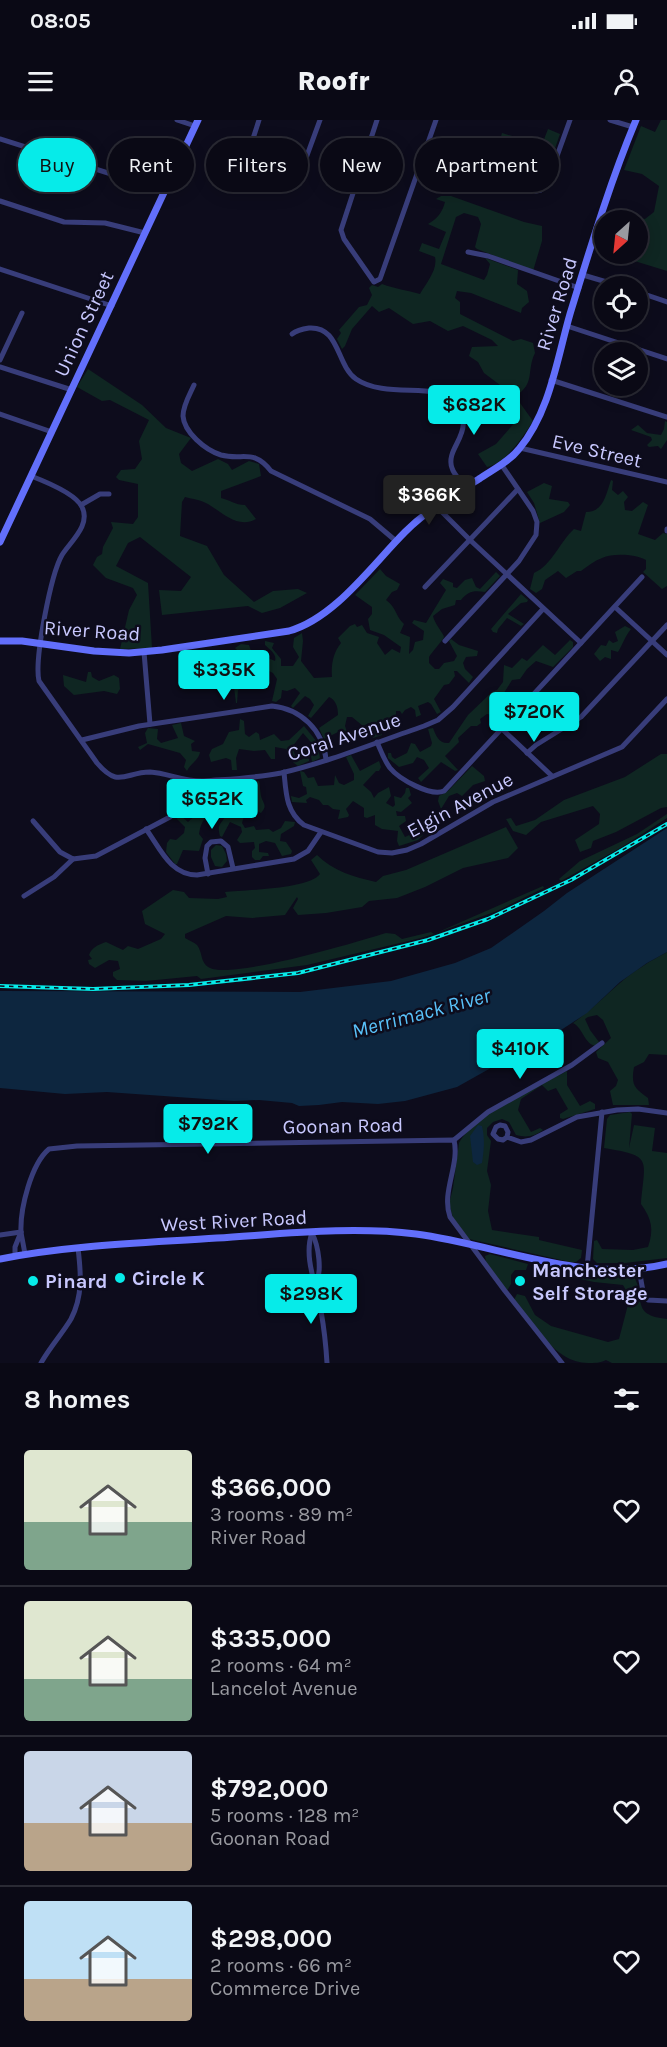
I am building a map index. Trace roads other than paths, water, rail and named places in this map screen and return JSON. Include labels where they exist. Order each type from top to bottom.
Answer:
[{"type":"street","points":[[177,120],[196,123]]},
{"type":"street","points":[[253,138],[259,120]]},
{"type":"street","points":[[308,153],[320,120]]},
{"type":"street","points":[[377,120],[341,230],[344,239],[371,279],[377,281],[415,178]]},
{"type":"street","points":[[430,138],[436,120]]},
{"type":"street","points":[[559,150],[570,120]]},
{"type":"street","points":[[610,120],[635,124]]},
{"type":"street","name":"Union Street","points":[[189,138],[196,123]]},
{"type":"street","name":"River Road","points":[[0,641],[22,641],[109,652],[144,652],[277,633],[306,625],[331,609],[415,522],[501,464],[520,448],[539,416],[620,159],[635,124]]},
{"type":"street","points":[[0,138],[108,172]]},
{"type":"street","name":"Union Street","points":[[0,542],[4,524],[31,476],[164,192]]},
{"type":"street","points":[[0,201],[64,222],[105,222],[145,233]]},
{"type":"street","points":[[468,252],[488,256],[579,288]]},
{"type":"street","points":[[0,269],[111,306]]},
{"type":"street","points":[[583,275],[594,278]]},
{"type":"street","points":[[648,295],[667,302]]},
{"type":"street","points":[[0,360],[22,313]]},
{"type":"street","points":[[567,326],[667,359]]},
{"type":"street","points":[[292,334],[297,330],[314,328],[326,332],[333,340],[347,370],[355,378],[373,388],[402,392],[438,392],[452,400],[462,419],[463,430],[452,454],[451,467],[465,487]]},
{"type":"street","points":[[0,367],[72,390]]},
{"type":"street","points":[[551,380],[667,417]]},
{"type":"street","points":[[194,385],[183,416],[190,433],[202,443],[222,455],[258,458],[271,471],[370,519],[396,541]]},
{"type":"street","points":[[0,414],[52,432]]},
{"type":"street","name":"Eve Street","points":[[520,448],[667,482]]},
{"type":"street","points":[[445,641],[531,545],[537,529],[533,511],[501,464]]},
{"type":"street","points":[[31,476],[60,490],[81,505],[100,494],[109,494]]},
{"type":"street","points":[[425,587],[519,489]]},
{"type":"street","name":"Coral Avenue","points":[[81,505],[82,526],[62,557],[56,571],[37,670],[39,681],[97,763],[112,776],[127,777],[148,772],[203,781],[284,772],[424,726],[446,714],[543,609]]},
{"type":"street","points":[[436,506],[580,643]]},
{"type":"street","points":[[377,742],[386,763],[393,771],[428,791],[440,793],[448,788],[642,578]]},
{"type":"street","points":[[615,607],[667,655]]},
{"type":"street","points":[[527,753],[581,717],[667,625]]},
{"type":"street","points":[[144,652],[150,724]]},
{"type":"street","name":"Elgin Avenue","points":[[284,772],[288,805],[292,814],[304,825],[378,852],[392,853],[421,844],[484,807],[622,747],[667,699]]},
{"type":"street","points":[[82,740],[150,724],[256,707],[277,706],[300,716],[313,725],[320,738],[326,759]]},
{"type":"street","points":[[501,728],[552,776]]},
{"type":"street","points":[[33,821],[60,852],[73,859],[96,856],[170,817],[176,810],[186,780]]},
{"type":"street","points":[[146,829],[176,870],[191,875],[208,874],[299,857],[312,847],[321,832]]},
{"type":"street","points":[[208,874],[205,852],[211,842],[221,841],[228,847],[233,868]]},
{"type":"street","points":[[24,896],[54,877],[73,859]]},
{"type":"street","points":[[562,1363],[450,1216],[447,1207],[456,1151],[454,1140],[497,1107],[572,1065],[602,1044]]},
{"type":"street","points":[[507,1137],[521,1142],[531,1140],[577,1117],[602,1112],[628,1109],[667,1113]]},
{"type":"street","points":[[587,1268],[602,1112]]},
{"type":"street","name":"Goonan Road","points":[[15,1256],[25,1201],[42,1156],[49,1149],[77,1146],[454,1140]]},
{"type":"street","points":[[0,1235],[21,1232]]},
{"type":"street","name":"Goonan Road","points":[[21,1232],[25,1255]]},
{"type":"street","points":[[312,1233],[317,1247],[319,1276],[316,1285],[323,1320],[327,1363]]},
{"type":"street","name":"West River Road","points":[[0,1259],[78,1248],[312,1233],[399,1233],[587,1268],[639,1269],[667,1264]]},
{"type":"street","points":[[41,1363],[71,1319],[76,1305],[81,1282],[78,1248]]},
{"type":"street","points":[[639,1269],[644,1297],[648,1300],[667,1301]]},
{"type":"water","name":"Merrimack River","points":[[667,828],[667,952],[620,982],[587,1013],[526,1053],[504,1057],[489,1069],[457,1087],[405,1101],[378,1104],[342,1102],[299,1106],[292,1103],[259,1100],[234,1101],[107,1092],[65,1094],[0,1088],[0,991],[300,992],[391,981],[455,963],[491,948],[567,893]]},
{"type":"water","points":[[478,1125],[482,1126],[484,1144],[482,1163],[477,1165],[473,1162],[470,1136]]},
{"type":"railway","points":[[0,986],[93,989],[189,985],[298,973],[428,940],[488,919],[571,880],[667,824]]},
{"type":"place","name":"Circle K","points":[[120,1278]]},
{"type":"place","name":"Pinard","points":[[33,1281]]},
{"type":"place","name":"Manchester Self Storage","points":[[520,1281]]}]
